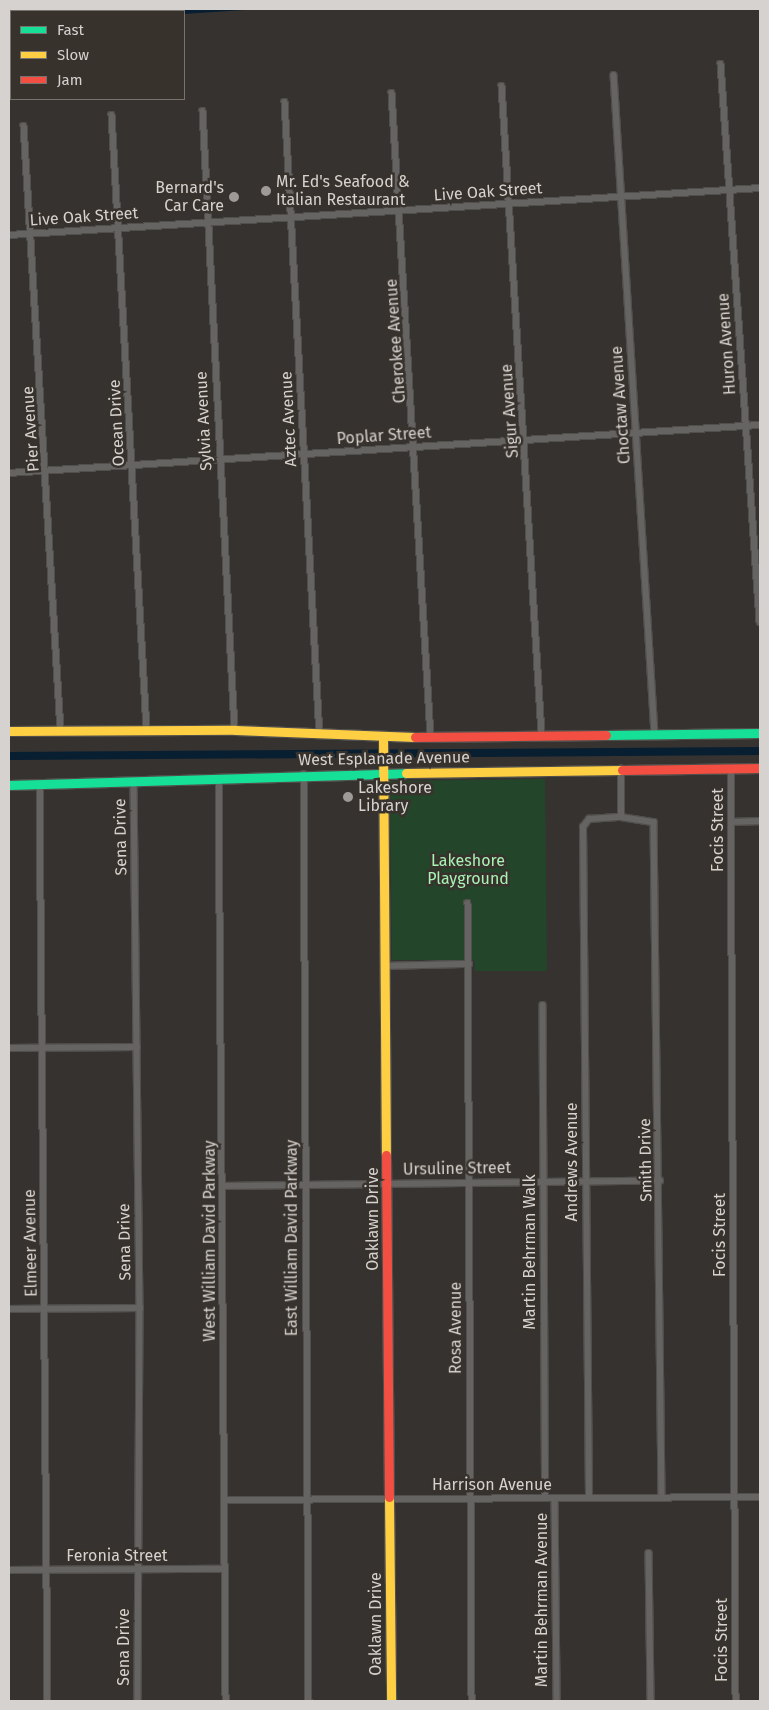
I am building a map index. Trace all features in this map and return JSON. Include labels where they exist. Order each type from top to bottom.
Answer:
[{"type":"main road","name":"West Esplanade Avenue","points":[[9,731],[235,730],[383,740],[431,736],[760,733]]},
{"type":"main road","name":"Oaklawn Drive","points":[[383,740],[391,1701]]},
{"type":"main road","name":"West Esplanade Avenue","points":[[9,785],[219,781],[384,769],[760,768]]},
{"type":"street","name":"Huron Avenue","points":[[722,64],[760,622]]},
{"type":"street","name":"Choctaw Avenue","points":[[614,75],[655,734]]},
{"type":"street","name":"Sigur Avenue","points":[[502,86],[526,440],[542,735]]},
{"type":"street","name":"Cherokee Avenue","points":[[392,93],[417,447],[431,736]]},
{"type":"street","name":"Aztec Avenue","points":[[285,102],[320,735]]},
{"type":"street","name":"Sylvia Avenue","points":[[203,111],[206,223],[235,730]]},
{"type":"street","name":"Ocean Drive","points":[[112,115],[120,229],[147,730]]},
{"type":"street","name":"Pier Avenue","points":[[24,126],[47,470],[61,731]]},
{"type":"street","name":"Live Oak Street","points":[[9,236],[760,188]]},
{"type":"street","name":"Poplar Street","points":[[9,472],[305,455],[760,425]]},
{"type":"street","name":"Focis Street","points":[[731,768],[736,1701]]},
{"type":"street","points":[[621,769],[621,817]]},
{"type":"street","name":"East William David Parkway","points":[[304,774],[309,1701]]},
{"type":"street","name":"West William David Parkway","points":[[219,781],[226,1701]]},
{"type":"street","name":"Sena Drive","points":[[134,783],[140,1308],[137,1570],[138,1701]]},
{"type":"street","name":"Elmeer Avenue","points":[[40,784],[48,1701]]},
{"type":"street","name":"Smith Drive","points":[[621,817],[654,822],[660,1181],[662,1498]]},
{"type":"street","name":"Andrews Avenue","points":[[589,1498],[583,827],[589,819],[621,817]]},
{"type":"street","points":[[732,822],[760,821]]},
{"type":"street","name":"Rosa Avenue","points":[[468,902],[472,1701]]},
{"type":"street","points":[[385,966],[469,964]]},
{"type":"street","name":"Martin Behrman Walk","points":[[543,1006],[546,1498]]},
{"type":"street","points":[[9,1048],[137,1047]]},
{"type":"street","name":"Ursuline Street","points":[[223,1186],[660,1181]]},
{"type":"street","points":[[9,1309],[140,1308]]},
{"type":"street","name":"Harrison Avenue","points":[[224,1500],[760,1497]]},
{"type":"street","name":"Martin Behrman Avenue","points":[[555,1498],[557,1701]]},
{"type":"street","points":[[649,1553],[651,1701]]},
{"type":"street","name":"Feronia Street","points":[[9,1570],[225,1569]]},
{"type":"green space","name":"Lakeshore Playground","points":[[545,779],[547,971],[475,971],[474,960],[392,960],[390,781]]},
{"type":"water","points":[[9,9],[258,9],[185,14],[185,10],[10,10],[10,15]]},
{"type":"waterway","points":[[9,756],[760,751]]},
{"type":"traffic: fast","points":[[606,735],[760,733]]},
{"type":"traffic: fast","points":[[9,785],[406,773]]},
{"type":"traffic: slow","points":[[9,731],[235,730],[415,737]]},
{"type":"traffic: slow","points":[[383,737],[386,1155]]},
{"type":"traffic: slow","points":[[406,773],[622,770]]},
{"type":"traffic: slow","points":[[389,1497],[391,1701]]},
{"type":"traffic: jam","points":[[415,737],[606,735]]},
{"type":"traffic: jam","points":[[622,770],[760,768]]},
{"type":"traffic: jam","points":[[386,1155],[389,1497]]},
{"type":"place","name":"Mr. Ed's Seafood & Italian Restaurant","points":[[266,191]]},
{"type":"place","name":"Bernard's Car Care","points":[[234,197]]},
{"type":"place","name":"Lakeshore Library","points":[[348,797]]}]
